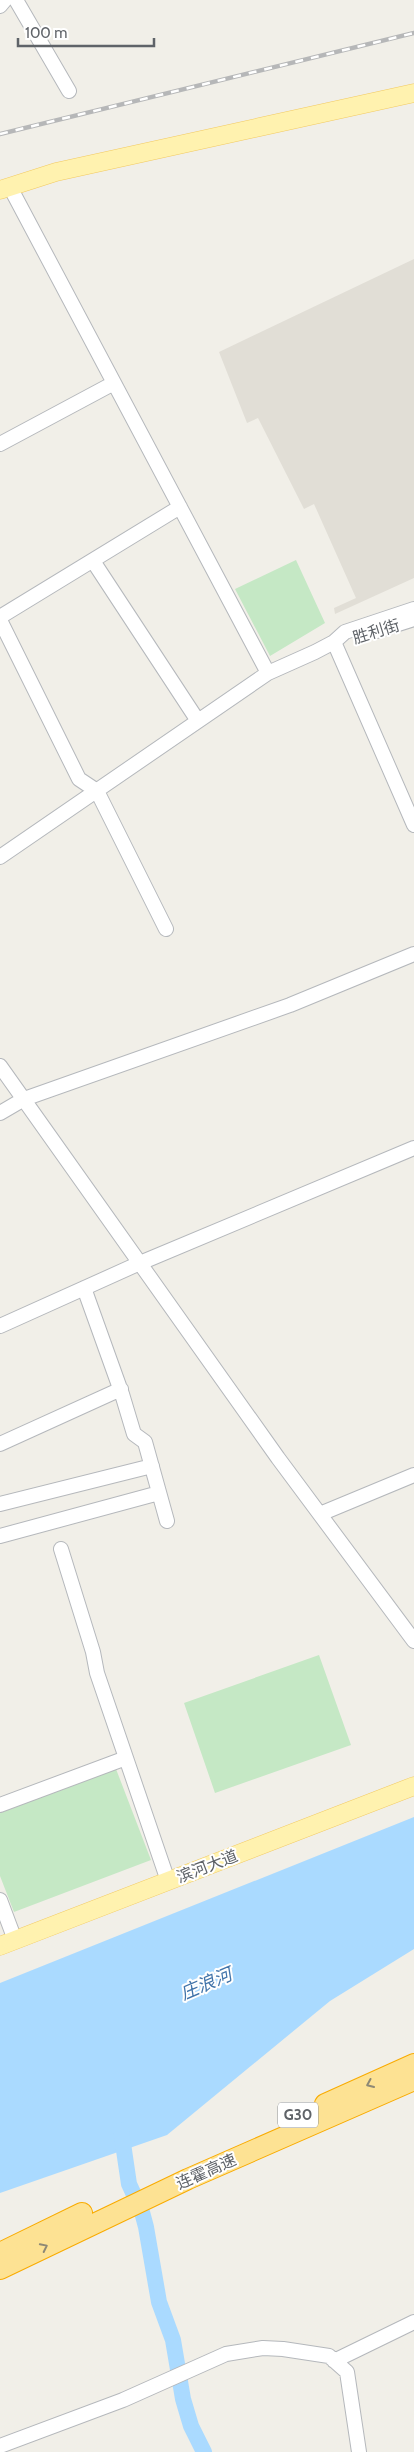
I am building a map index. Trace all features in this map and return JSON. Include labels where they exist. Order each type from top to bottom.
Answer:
[{"type":"highway","name":"连霍高速","points":[[0,2253],[108,2208],[185,2173],[414,2064]]},
{"type":"highway","name":"连霍高速","points":[[185,2173],[414,2080]]},
{"type":"highway","name":"连霍高速","points":[[0,2269],[108,2208]]},
{"type":"main road","points":[[5,188],[56,172],[414,93]]},
{"type":"main road","name":"滨河大道","points":[[8,1943],[414,1786]]},
{"type":"street","points":[[0,6],[5,0]]},
{"type":"street","points":[[16,0],[69,91]]},
{"type":"street","points":[[5,188],[114,383],[268,673]]},
{"type":"street","points":[[0,444],[114,383]]},
{"type":"street","points":[[166,929],[97,791],[79,779],[0,619],[180,508]]},
{"type":"street","points":[[93,561],[198,721]]},
{"type":"street","name":"胜利街","points":[[334,642],[345,632],[414,609]]},
{"type":"street","name":"胜利街","points":[[334,642],[348,640],[414,619]]},
{"type":"street","points":[[0,857],[268,673],[334,642],[414,826]]},
{"type":"street","points":[[0,1113],[24,1100],[290,1005],[414,954]]},
{"type":"street","points":[[0,1066],[320,1514],[414,1641]]},
{"type":"street","points":[[0,1326],[140,1263],[414,1148]]},
{"type":"street","points":[[84,1288],[121,1389],[134,1434],[145,1442],[167,1521]]},
{"type":"street","points":[[0,1444],[121,1389]]},
{"type":"street","points":[[0,1504],[152,1466]]},
{"type":"street","points":[[320,1514],[414,1475]]},
{"type":"street","points":[[0,1536],[159,1493]]},
{"type":"street","points":[[61,1549],[97,1673],[168,1881]]},
{"type":"street","points":[[0,1805],[126,1758]]},
{"type":"street","points":[[0,1900],[8,1943]]},
{"type":"street","points":[[334,2361],[414,2322]]},
{"type":"street","points":[[0,2446],[123,2400],[226,2354],[263,2348],[284,2349],[329,2356],[347,2372],[359,2452]]},
{"type":"shaded area","points":[[414,259],[414,578],[335,614],[334,608],[356,598],[314,504],[304,509],[258,418],[247,423],[219,352]]},
{"type":"green space","points":[[296,560],[325,623],[270,656],[235,589]]},
{"type":"green space","points":[[319,1655],[351,1745],[215,1793],[184,1703]]},
{"type":"green space","points":[[116,1769],[151,1860],[14,1912],[0,1876],[0,1813]]},
{"type":"water","name":"庄浪河","points":[[414,1817],[414,1949],[330,2001],[167,2135],[0,2193],[0,1983]]},
{"type":"waterway","points":[[121,2130],[129,2184],[142,2212],[146,2227],[159,2302],[173,2340],[183,2399],[191,2426],[204,2452]]},
{"type":"railway","points":[[0,134],[414,33]]}]
